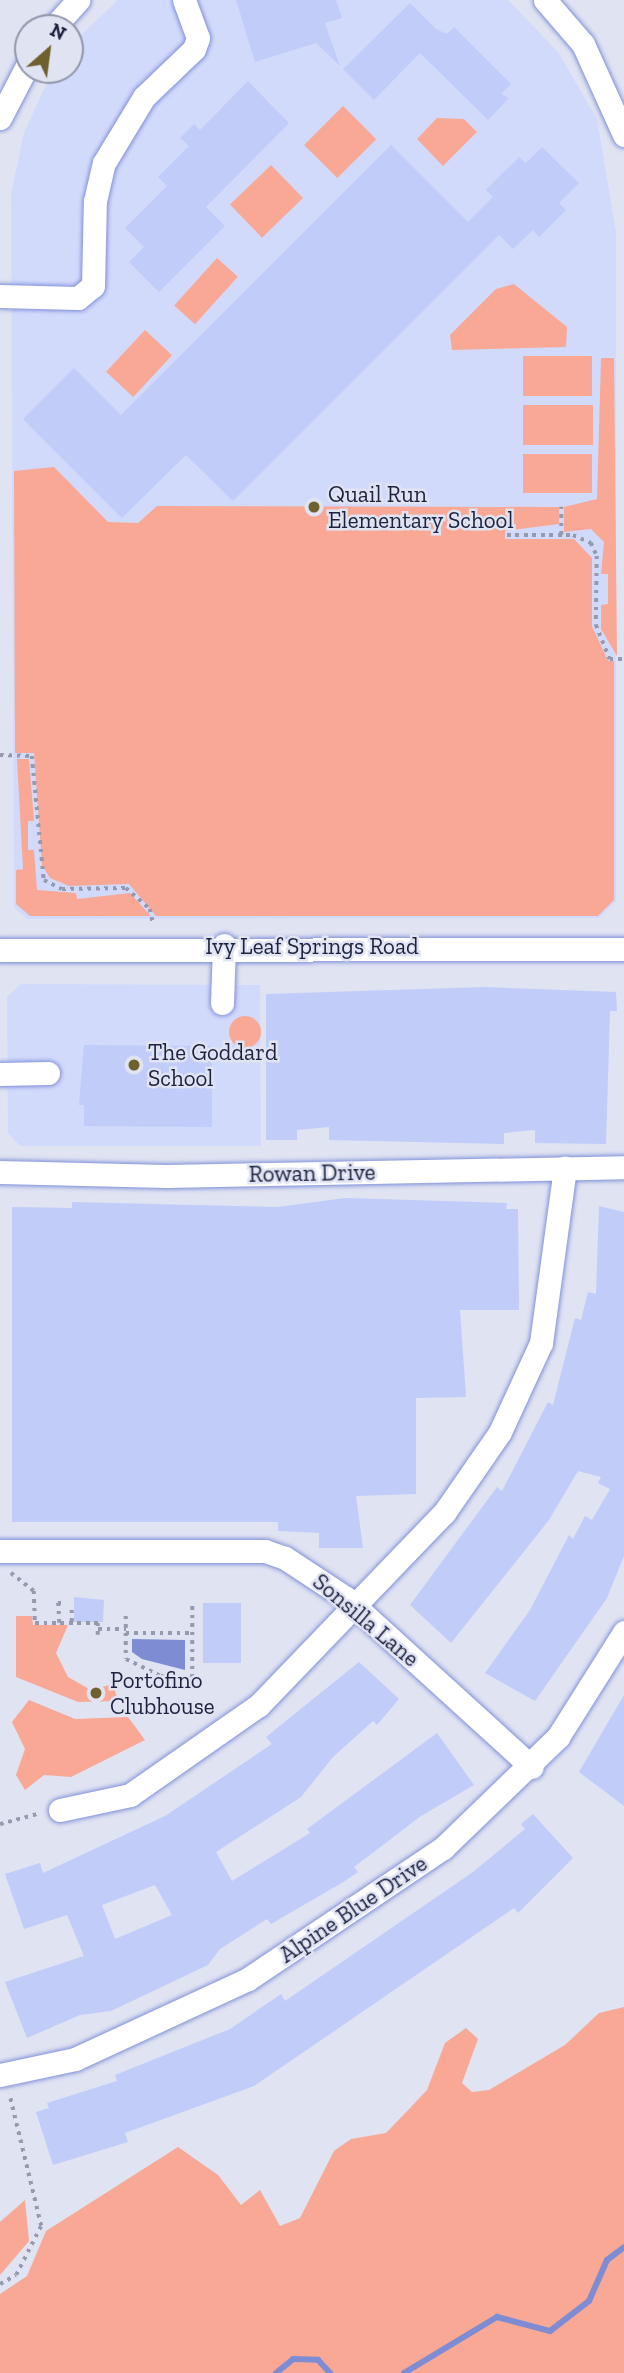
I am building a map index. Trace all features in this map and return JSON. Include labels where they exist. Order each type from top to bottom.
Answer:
[{"type":"street","points":[[66,14],[78,0]]},
{"type":"street","points":[[0,296],[78,298],[93,286],[94,201],[104,163],[144,97],[194,49],[198,38],[184,0]]},
{"type":"street","points":[[545,0],[597,67],[624,135]]},
{"type":"street","points":[[1,112],[17,84]]},
{"type":"street","points":[[222,1003],[224,945]]},
{"type":"street","name":"Ivy Leaf Springs Road","points":[[0,950],[224,945],[624,949]]},
{"type":"street","points":[[0,1074],[48,1073]]},
{"type":"street","name":"Rowan Drive","points":[[0,1172],[166,1176],[624,1167]]},
{"type":"street","points":[[60,1810],[130,1795],[194,1754],[259,1705],[356,1608],[476,1471],[525,1382],[555,1277],[565,1168]]},
{"type":"street","name":"Sonsilla Lane","points":[[0,1551],[265,1551],[326,1581],[531,1767]]},
{"type":"street","name":"Alpine Blue Drive","points":[[1,2074],[75,2059],[248,1979],[443,1848],[531,1767],[624,1632]]},
{"type":"path","points":[[561,507],[561,534]]},
{"type":"path","points":[[507,535],[561,534],[583,537],[594,547],[596,625],[610,659],[624,659]]},
{"type":"path","points":[[0,755],[32,756],[44,880],[62,889],[126,888],[150,909],[153,923]]},
{"type":"path","points":[[0,1571],[34,1591],[35,1623],[98,1623],[98,1635]]},
{"type":"path","points":[[58,1623],[58,1603],[65,1603]]},
{"type":"path","points":[[126,1616],[126,1658],[182,1679],[192,1678],[192,1606]]},
{"type":"path","points":[[72,1610],[72,1623]]},
{"type":"path","points":[[98,1629],[192,1633]]},
{"type":"path","points":[[0,1825],[60,1810]]},
{"type":"path","points":[[0,2284],[16,2275],[41,2226],[1,2074]]},
{"type":"shaded area","name":"Quail Run Elementary School","points":[[118,0],[508,0],[558,52],[597,119],[616,232],[616,901],[599,918],[27,919],[14,907],[11,194],[24,133],[43,91],[48,84],[84,84],[84,32]]},
{"type":"shaded area","points":[[343,106],[376,139],[337,178],[304,145]]},
{"type":"shaded area","points":[[437,118],[464,119],[477,132],[443,166],[417,139]]},
{"type":"shaded area","points":[[271,165],[303,198],[262,238],[230,205]]},
{"type":"shaded area","points":[[217,258],[238,277],[195,324],[174,306]]},
{"type":"shaded area","points":[[514,284],[567,327],[566,347],[452,350],[450,335],[496,289]]},
{"type":"shaded area","points":[[145,330],[172,355],[133,397],[106,372]]},
{"type":"shaded area","points":[[523,356],[592,356],[592,396],[523,396]]},
{"type":"shaded area","points":[[601,358],[614,358],[617,656],[601,629],[601,605],[608,604],[608,574],[601,574],[604,542],[591,529],[564,532],[564,507],[597,499]]},
{"type":"shaded area","points":[[523,405],[593,405],[593,445],[523,445]]},
{"type":"shaded area","points":[[523,454],[592,454],[592,493],[523,493]]},
{"type":"shaded area","points":[[54,467],[108,522],[138,523],[157,506],[559,507],[559,524],[505,531],[505,539],[574,539],[592,558],[592,626],[608,661],[614,661],[614,900],[598,916],[156,916],[129,884],[69,886],[50,878],[42,865],[34,753],[15,753],[14,471]]},
{"type":"shaded area","points":[[17,759],[29,759],[34,821],[28,821],[28,850],[34,850],[37,890],[76,893],[77,899],[130,893],[151,916],[30,916],[16,904],[16,870],[23,869]]},
{"type":"shaded area","name":"The Goddard School","points":[[21,984],[260,985],[261,1146],[20,1146],[8,1133],[7,997]]},
{"type":"shaded area","points":[[245,1016],[256,1021],[261,1032],[256,1043],[245,1048],[234,1043],[229,1032],[234,1021]]},
{"type":"shaded area","points":[[16,1616],[32,1616],[33,1625],[68,1625],[56,1653],[68,1677],[91,1690],[113,1684],[118,1701],[78,1702],[16,1677]]},
{"type":"shaded area","points":[[29,1700],[75,1719],[128,1717],[145,1740],[71,1777],[44,1775],[25,1790],[16,1775],[25,1749],[12,1722]]},
{"type":"shaded area","points":[[624,2007],[624,2373],[0,2373],[0,2294],[27,2276],[46,2231],[178,2147],[218,2175],[241,2205],[260,2190],[280,2226],[300,2218],[334,2151],[351,2139],[386,2133],[427,2090],[445,2043],[466,2028],[478,2039],[462,2083],[472,2092],[489,2090],[565,2045],[599,2013]]},
{"type":"shaded area","points":[[25,2200],[29,2241],[0,2275],[0,2222]]},
{"type":"water","points":[[132,1639],[185,1640],[185,1670],[142,1659],[132,1652]]},
{"type":"building","points":[[236,0],[336,0],[342,18],[325,23],[340,66],[316,43],[255,62]]},
{"type":"building","points":[[410,3],[436,29],[447,34],[454,27],[511,84],[501,94],[509,98],[488,120],[420,53],[374,100],[343,69]]},
{"type":"building","points":[[248,81],[289,123],[206,207],[225,226],[159,292],[129,262],[144,247],[125,228],[167,186],[158,177],[189,146],[180,138],[194,124],[200,130]]},
{"type":"building","points":[[391,145],[468,222],[493,197],[486,190],[519,157],[526,163],[542,147],[579,183],[559,203],[566,210],[539,237],[533,230],[513,249],[499,235],[233,501],[186,455],[122,518],[23,419],[74,368],[121,415]]},
{"type":"building","points":[[485,987],[616,992],[617,1011],[610,1011],[606,1144],[535,1143],[535,1130],[504,1133],[504,1144],[329,1140],[329,1127],[297,1130],[297,1140],[266,1140],[266,994]]},
{"type":"building","points":[[84,1045],[212,1046],[212,1127],[84,1126],[84,1105],[79,1105]]},
{"type":"building","points":[[345,1198],[507,1203],[506,1209],[518,1209],[519,1310],[460,1310],[466,1397],[416,1398],[416,1494],[356,1496],[363,1548],[319,1548],[319,1533],[278,1531],[278,1522],[12,1522],[12,1207],[72,1208],[72,1202],[278,1207]]},
{"type":"building","points":[[599,1206],[624,1212],[624,1556],[607,1598],[535,1701],[485,1673],[530,1610],[569,1535],[573,1539],[585,1516],[592,1520],[610,1489],[598,1483],[601,1477],[578,1471],[549,1520],[451,1643],[410,1605],[497,1487],[502,1491],[548,1402],[553,1405],[575,1318],[581,1320],[588,1292],[596,1294]]},
{"type":"building","points":[[74,1597],[104,1600],[103,1622],[74,1622]]},
{"type":"building","points":[[203,1603],[241,1603],[241,1663],[203,1663]]},
{"type":"building","points":[[359,1662],[399,1699],[377,1725],[373,1721],[333,1757],[301,1797],[216,1852],[232,1881],[310,1833],[307,1829],[437,1733],[474,1785],[421,1816],[354,1867],[358,1872],[345,1881],[271,1924],[267,1919],[220,1949],[208,1965],[111,2011],[80,2015],[27,2038],[5,1982],[84,1956],[67,1915],[24,1929],[5,1874],[40,1863],[43,1873],[165,1816],[272,1744],[266,1737]],"holes":[[[155,1885],[172,1915],[115,1939],[102,1905]]]},
{"type":"building","points":[[624,1695],[624,1806],[579,1772]]},
{"type":"building","points":[[533,1814],[573,1858],[518,1913],[514,1908],[254,2086],[125,2133],[128,2142],[53,2165],[36,2112],[49,2108],[47,2103],[117,2081],[115,2075],[230,2029],[281,1994],[285,2001],[473,1872],[525,1829],[521,1824]]},
{"type":"waterway","points":[[404,2373],[497,2317],[550,2331],[589,2301],[607,2260],[624,2247]]},
{"type":"waterway","points":[[276,2373],[293,2359],[318,2360],[330,2373]]},
{"type":"place","name":"Quail Run Elementary School","points":[[314,507]]},
{"type":"place","name":"The Goddard School","points":[[134,1065]]},
{"type":"place","name":"Portofino Clubhouse","points":[[96,1693]]}]
